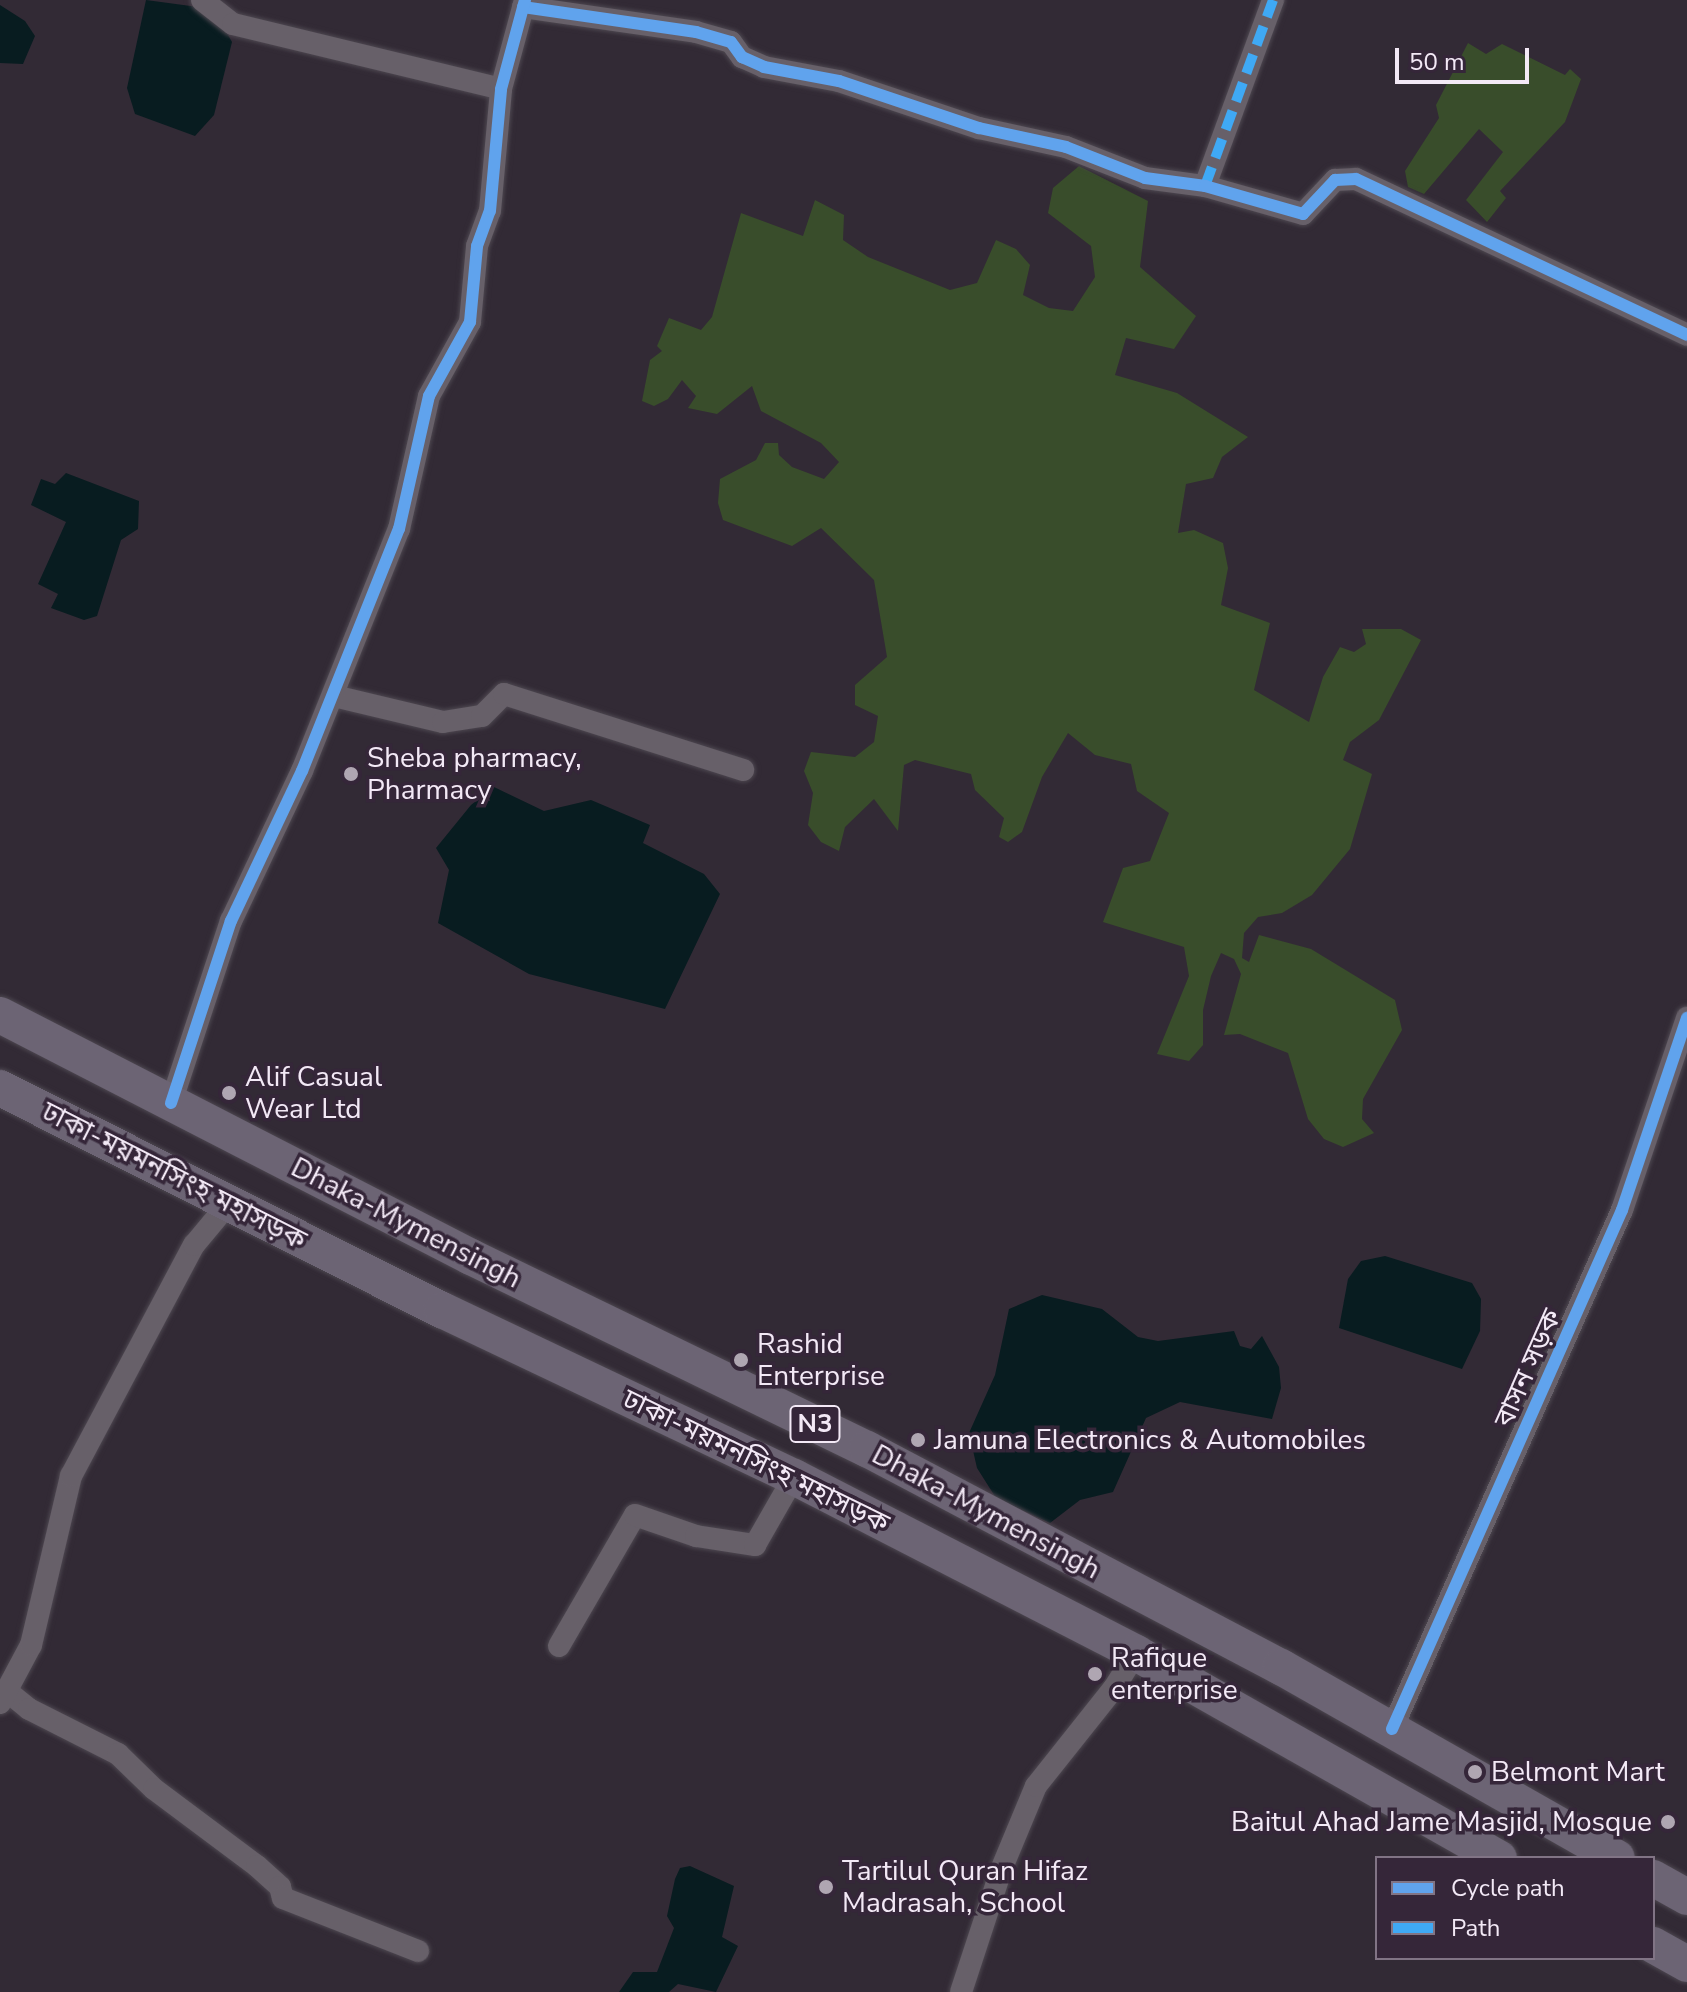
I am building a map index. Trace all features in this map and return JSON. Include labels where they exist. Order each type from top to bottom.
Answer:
[{"type":"highway","name":"Dhaka-Mymensingh","points":[[0,1015],[867,1449],[1392,1729],[1614,1856]]},
{"type":"highway","name":"ঢাকা-ময়মনসিংহ মহাসড়ক","points":[[0,1088],[228,1204],[794,1477],[1136,1653],[1495,1856]]},
{"type":"highway","points":[[1655,1879],[1687,1897]]},
{"type":"highway","points":[[1655,1946],[1687,1964]]},
{"type":"street","points":[[202,0],[233,24],[501,89]]},
{"type":"street","points":[[1205,186],[1273,0]]},
{"type":"street","points":[[171,1103],[231,921],[334,696],[399,529],[429,396],[470,322],[477,246],[490,211],[501,89],[524,4],[696,32],[731,42],[742,57],[764,67],[839,81],[979,128],[1066,147],[1145,178],[1205,186],[1303,214],[1335,180],[1356,179],[1687,335]]},
{"type":"street","points":[[334,696],[443,722],[482,716],[504,694],[743,770]]},
{"type":"street","name":"বাসন সড়ক","points":[[1392,1729],[1616,1225],[1687,1018]]},
{"type":"street","points":[[228,1204],[194,1245],[71,1476],[31,1645],[4,1698],[118,1754],[154,1789],[257,1866],[280,1887],[283,1898],[418,1951]]},
{"type":"street","points":[[559,1646],[635,1515],[696,1536],[755,1545],[794,1477]]},
{"type":"street","points":[[961,1992],[1001,1870],[1036,1786],[1114,1688],[1136,1653]]},
{"type":"green space","points":[[1468,43],[1486,54],[1502,44],[1565,75],[1570,69],[1581,79],[1565,122],[1500,191],[1506,198],[1487,222],[1466,200],[1503,152],[1479,129],[1424,194],[1408,187],[1405,171],[1439,118],[1436,105]]},
{"type":"green space","points":[[1079,166],[1148,201],[1140,267],[1196,316],[1174,349],[1126,338],[1115,375],[1177,393],[1248,437],[1222,457],[1213,478],[1186,484],[1178,533],[1194,530],[1223,543],[1228,568],[1221,605],[1270,623],[1254,690],[1309,722],[1323,677],[1340,647],[1354,652],[1366,644],[1362,629],[1401,629],[1421,640],[1379,720],[1350,742],[1343,760],[1372,774],[1350,849],[1312,895],[1282,913],[1258,917],[1244,933],[1242,958],[1249,962],[1259,935],[1311,949],[1395,1000],[1402,1030],[1363,1099],[1362,1119],[1374,1133],[1343,1147],[1324,1139],[1308,1119],[1288,1053],[1240,1034],[1224,1035],[1241,974],[1234,959],[1221,953],[1211,976],[1203,1010],[1203,1045],[1189,1061],[1157,1054],[1189,976],[1184,947],[1103,922],[1123,868],[1150,861],[1169,813],[1137,791],[1131,764],[1095,755],[1068,733],[1042,777],[1022,832],[1008,842],[999,837],[1004,818],[975,790],[971,774],[915,760],[904,765],[898,831],[874,799],[845,827],[839,851],[821,842],[808,825],[813,793],[804,771],[811,752],[855,757],[874,742],[878,716],[855,705],[855,685],[887,657],[874,580],[821,528],[792,546],[723,520],[718,503],[720,479],[756,460],[765,443],[778,443],[779,455],[792,467],[824,479],[839,462],[821,443],[761,411],[752,386],[717,414],[688,408],[696,396],[682,380],[668,399],[654,406],[642,401],[650,360],[662,351],[657,346],[669,318],[701,330],[712,317],[741,213],[803,236],[815,200],[844,215],[843,240],[868,257],[950,290],[977,283],[996,240],[1016,249],[1030,265],[1023,295],[1049,308],[1073,311],[1095,277],[1091,246],[1048,213],[1053,188]]},
{"type":"shaded area","points":[[146,0],[198,7],[221,23],[232,42],[214,115],[195,136],[135,114],[127,88]]},
{"type":"shaded area","points":[[0,5],[25,21],[35,36],[23,64],[0,63]]},
{"type":"shaded area","points":[[66,473],[139,501],[138,529],[121,540],[97,616],[84,620],[51,608],[58,594],[38,584],[66,522],[31,505],[41,479],[55,484]]},
{"type":"shaded area","points":[[494,787],[544,811],[591,800],[650,825],[643,843],[704,874],[720,894],[665,1009],[529,974],[438,923],[449,870],[436,848],[471,805]]},
{"type":"shaded area","points":[[1385,1256],[1472,1283],[1481,1299],[1480,1331],[1462,1369],[1339,1328],[1348,1279],[1361,1261]]},
{"type":"shaded area","points":[[1042,1295],[1102,1309],[1138,1337],[1158,1341],[1234,1331],[1240,1346],[1251,1349],[1262,1336],[1279,1367],[1281,1388],[1272,1419],[1180,1402],[1146,1418],[1113,1492],[1080,1500],[1050,1523],[996,1498],[977,1468],[969,1433],[995,1375],[1009,1309]]},
{"type":"shaded area","points":[[690,1866],[734,1886],[722,1937],[738,1946],[716,1992],[678,1984],[669,1992],[619,1992],[633,1972],[657,1972],[674,1928],[667,1916],[675,1879],[680,1868]]},
{"type":"marked path","points":[[1205,186],[1273,0]]},
{"type":"cycle path","points":[[171,1103],[231,921],[302,771],[399,529],[429,396],[470,322],[477,246],[490,211],[501,89],[525,0]]},
{"type":"cycle path","points":[[523,7],[696,32],[731,42],[742,57],[764,67],[839,81],[979,128],[1066,147],[1145,178],[1205,186],[1303,214],[1335,180],[1356,179],[1687,335]]},
{"type":"cycle path","points":[[1392,1729],[1622,1210],[1687,1018]]},
{"type":"place","name":"Sheba pharmacy, Pharmacy","points":[[351,774]]},
{"type":"place","name":"Alif Casual Wear Ltd","points":[[229,1093]]},
{"type":"place","name":"Rashid Enterprise","points":[[741,1360]]},
{"type":"place","name":"Jamuna Electronics & Automobiles","points":[[918,1440]]},
{"type":"place","name":"Rafique enterprise","points":[[1095,1674]]},
{"type":"place","name":"Belmont Mart","points":[[1475,1772]]},
{"type":"place","name":"Baitul Ahad Jame Masjid, Mosque","points":[[1668,1822]]},
{"type":"place","name":"Tartilul Quran Hifaz Madrasah, School","points":[[826,1887]]}]
